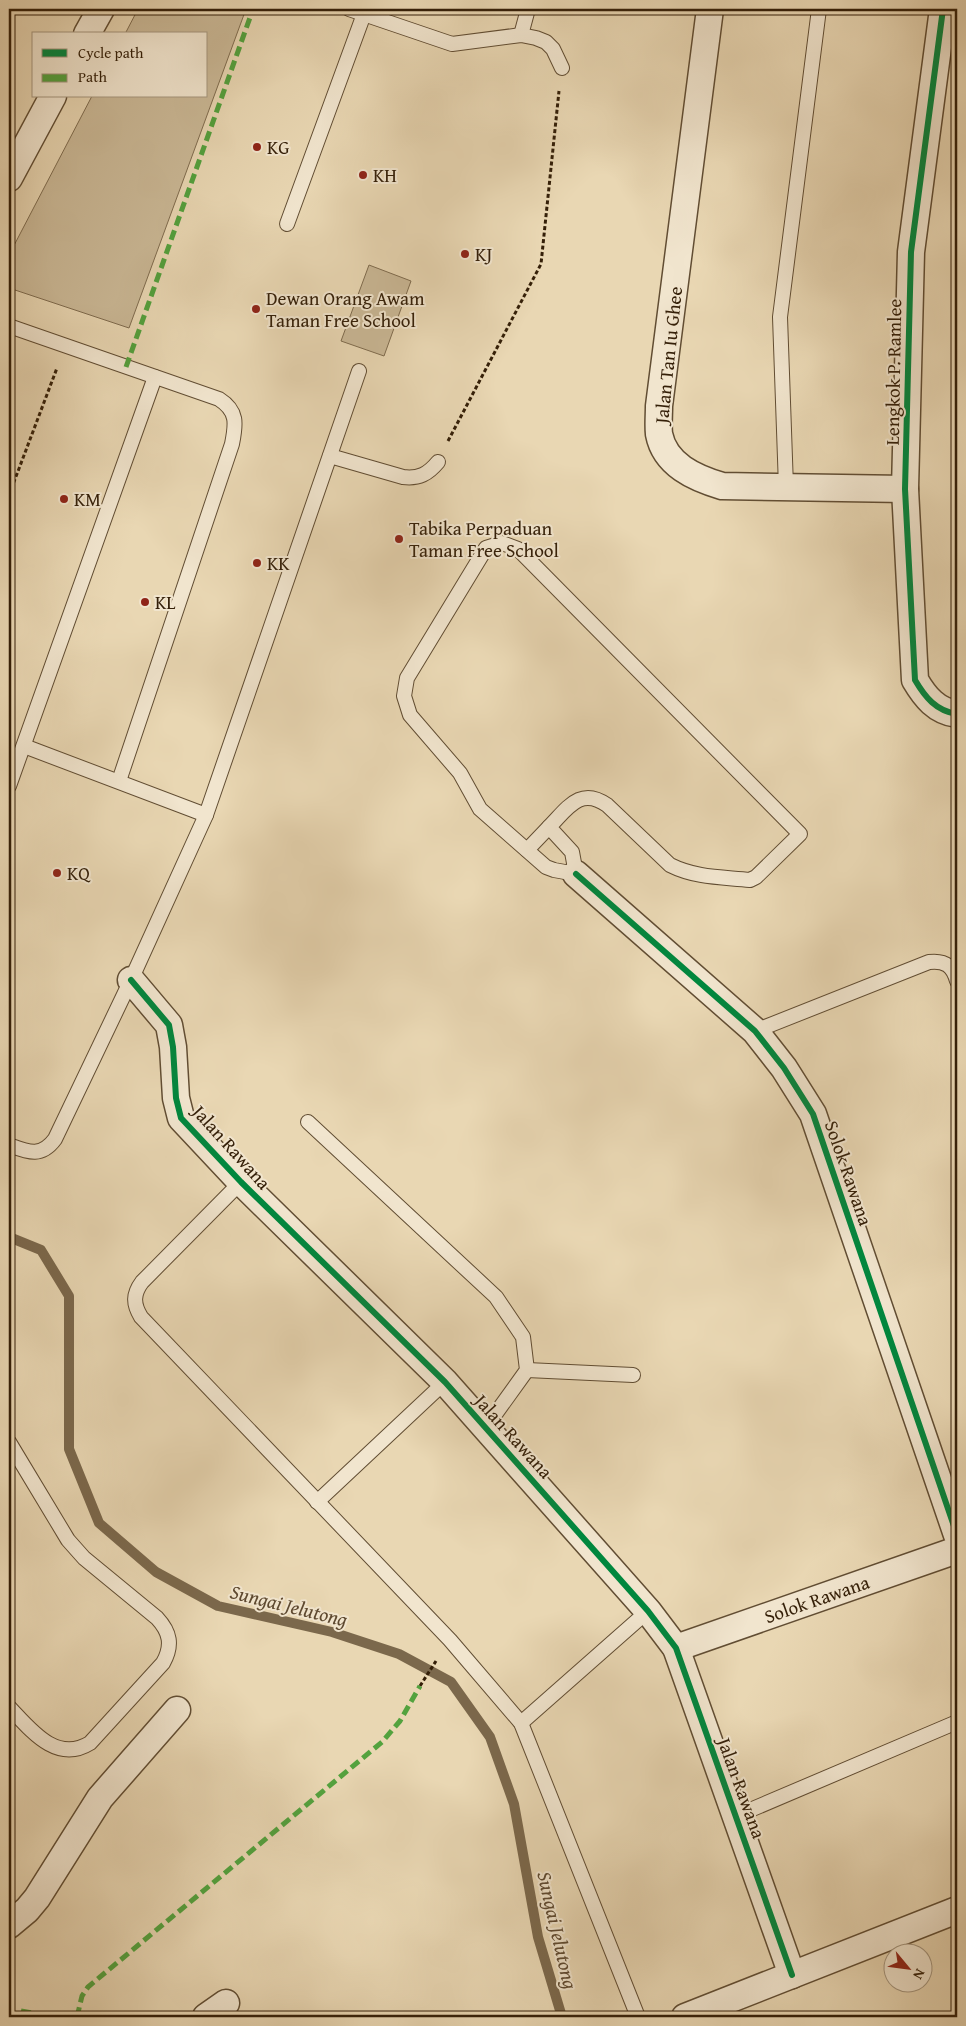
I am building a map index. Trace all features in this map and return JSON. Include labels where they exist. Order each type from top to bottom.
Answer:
[{"type":"street","points":[[88,32],[101,9]]},
{"type":"street","name":"Jalan Tan Iu Ghee","points":[[710,9],[659,406],[659,434],[667,454],[682,469],[700,479],[722,486],[905,488]]},
{"type":"street","name":"Lengkok P. Ramlee","points":[[947,18],[911,252],[905,488],[915,680],[927,699],[947,713],[957,714]]},
{"type":"street","points":[[9,178],[52,98]]},
{"type":"street","name":"Solok Rawana","points":[[576,874],[755,1031],[784,1068],[812,1114],[957,1535]]},
{"type":"street","name":"Jalan Rawana","points":[[131,980],[169,1025],[173,1047],[176,1098],[181,1118],[241,1182],[444,1382],[648,1611],[676,1648],[792,1975]]},
{"type":"street","name":"Solok Rawana","points":[[676,1648],[957,1550]]},
{"type":"street","points":[[9,1925],[27,1910],[37,1898],[100,1798],[177,1710]]},
{"type":"street","points":[[685,2017],[957,1910]]},
{"type":"lane","points":[[349,9],[452,44],[521,35],[546,42],[553,49],[562,68]]},
{"type":"lane","points":[[521,35],[528,9]]},
{"type":"lane","points":[[786,486],[780,317],[819,9]]},
{"type":"lane","points":[[287,224],[364,14]]},
{"type":"lane","points":[[9,326],[219,399],[227,404],[233,412],[236,421],[232,444],[120,781]]},
{"type":"lane","points":[[9,1145],[32,1153],[42,1151],[50,1146],[55,1139],[131,980],[206,815],[359,371]]},
{"type":"lane","points":[[9,786],[155,377]]},
{"type":"lane","points":[[330,456],[403,477],[413,478],[423,476],[438,462]]},
{"type":"lane","points":[[527,850],[549,826],[576,800],[588,797],[599,800],[670,865],[691,874],[750,880],[756,877],[800,834],[518,549],[502,543],[486,548],[407,678],[404,696],[410,715],[460,774],[480,808],[546,867],[576,874],[572,852],[549,826]]},
{"type":"lane","points":[[24,746],[206,815]]},
{"type":"lane","points":[[755,1031],[929,962],[939,960],[949,965],[957,981]]},
{"type":"lane","points":[[308,1122],[496,1297],[523,1337],[527,1370],[486,1427]]},
{"type":"lane","points":[[241,1182],[136,1289],[134,1299],[136,1309],[141,1317],[450,1640],[521,1723],[638,2017]]},
{"type":"lane","points":[[527,1370],[633,1375]]},
{"type":"lane","points":[[317,1502],[444,1382]]},
{"type":"lane","points":[[9,1442],[68,1540],[84,1558],[157,1618],[165,1627],[169,1640],[169,1652],[164,1663],[90,1744],[81,1749],[60,1749],[49,1745],[9,1707]]},
{"type":"lane","points":[[521,1723],[648,1611]]},
{"type":"lane","points":[[736,1816],[957,1722]]},
{"type":"path","points":[[438,462],[541,264],[562,68]]},
{"type":"path","points":[[9,495],[65,346]]},
{"type":"path","points":[[420,1686],[439,1657]]},
{"type":"shaded area","points":[[138,9],[246,9],[129,328],[9,288],[9,255],[91,98],[208,98],[208,32],[126,32]]},
{"type":"shaded area","points":[[369,265],[411,281],[384,356],[341,341]]},
{"type":"waterway","name":"Sungai Jelutong","points":[[9,1237],[41,1250],[69,1296],[69,1449],[99,1523],[156,1572],[218,1606],[332,1632],[399,1654],[451,1682],[490,1737],[514,1804],[538,1937],[562,2017]]},
{"type":"marked path","points":[[126,367],[253,9]]},
{"type":"marked path","points":[[77,2017],[82,1996],[88,1987],[382,1742],[400,1721],[420,1686]]},
{"type":"marked path","points":[[21,2011],[57,2017]]},
{"type":"cycle path","points":[[943,9],[911,252],[905,489],[915,680],[932,702],[943,710],[957,714]]},
{"type":"cycle path","points":[[576,874],[755,1031],[784,1068],[813,1114],[957,1535]]},
{"type":"cycle path","points":[[131,980],[169,1025],[173,1047],[176,1098],[181,1118],[241,1182],[445,1382],[648,1611],[676,1648],[792,1975]]},
{"type":"place","name":"KG","points":[[257,147]]},
{"type":"place","name":"KH","points":[[363,175]]},
{"type":"place","name":"KJ","points":[[465,254]]},
{"type":"place","name":"Dewan Orang Awam Taman Free School","points":[[256,309]]},
{"type":"place","name":"KM","points":[[64,499]]},
{"type":"place","name":"Tabika Perpaduan Taman Free School","points":[[399,539]]},
{"type":"place","name":"KK","points":[[257,563]]},
{"type":"place","name":"KL","points":[[145,602]]},
{"type":"place","name":"KQ","points":[[57,873]]}]
